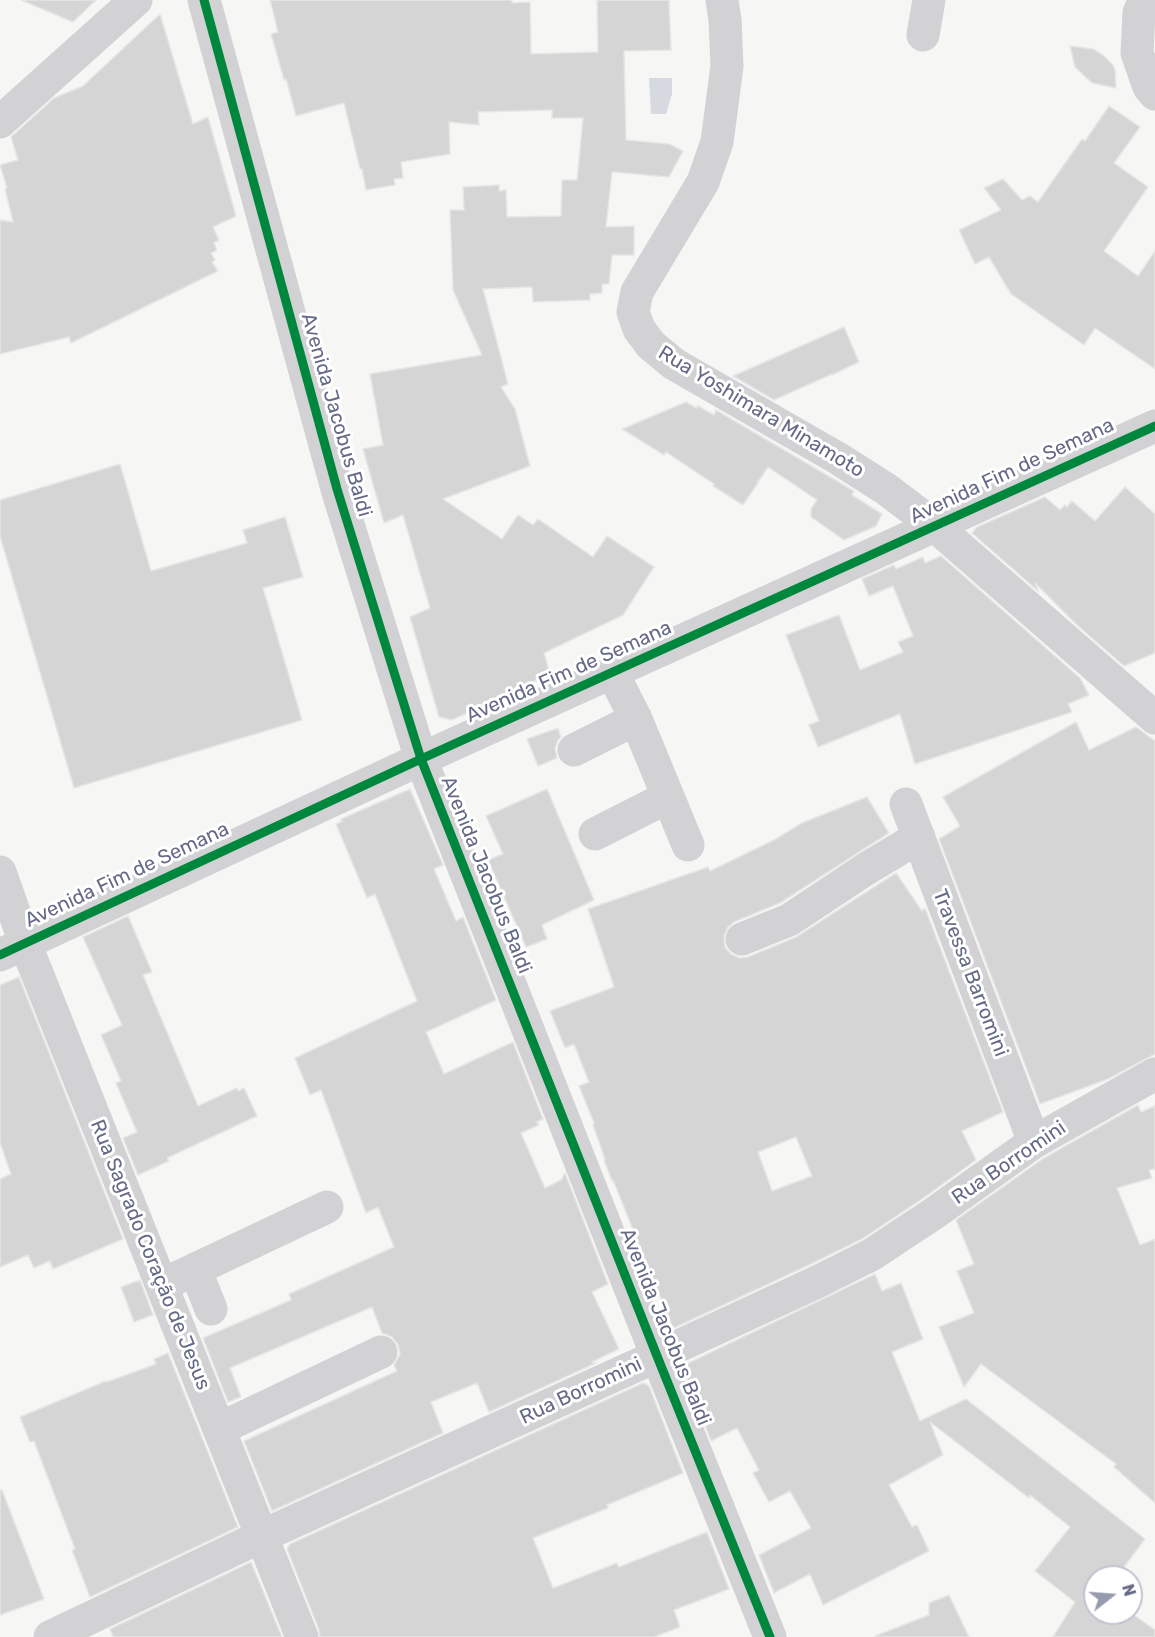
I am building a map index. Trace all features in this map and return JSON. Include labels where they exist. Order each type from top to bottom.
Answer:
[{"type":"street","points":[[0,122],[136,0]]},
{"type":"street","name":"Avenida Jacobus Baldi","points":[[204,0],[337,489],[421,759],[770,1637]]},
{"type":"street","name":"Rua Yoshimara Minamoto","points":[[722,0],[726,20],[727,66],[717,142],[703,182],[637,291],[633,312],[639,329],[651,345],[674,364],[839,459],[886,489],[935,526],[1155,718]]},
{"type":"street","points":[[923,35],[929,0]]},
{"type":"street","points":[[1134,4],[1137,53],[1149,87],[1155,94]]},
{"type":"street","name":"Avenida Fim de Semana","points":[[12,949],[421,759],[1155,426]]},
{"type":"street","points":[[612,672],[636,719],[688,845]]},
{"type":"street","points":[[574,750],[636,719]]},
{"type":"street","points":[[595,834],[668,797]]},
{"type":"street","name":"Travessa Barromini","points":[[906,804],[1034,1142]]},
{"type":"street","points":[[742,939],[789,920],[919,837]]},
{"type":"street","name":"Rua Sagrado Coração de Jesus","points":[[0,872],[12,949],[162,1285],[302,1637]]},
{"type":"street","name":"Rua Borromini","points":[[50,1637],[262,1536],[657,1356],[871,1255],[1034,1142],[1155,1074]]},
{"type":"street","points":[[162,1285],[327,1207]]},
{"type":"street","points":[[195,1269],[211,1309]]},
{"type":"street","points":[[219,1428],[381,1352]]},
{"type":"shaded area","points":[[649,78],[672,78],[672,94],[666,114],[651,114]]},
{"type":"building","points":[[21,0],[96,0],[73,22]]},
{"type":"building","points":[[270,0],[512,0],[512,3],[530,2],[531,54],[598,52],[597,0],[669,0],[671,50],[624,51],[626,140],[669,144],[683,151],[669,177],[612,172],[606,227],[634,226],[634,255],[612,255],[609,284],[602,284],[602,293],[590,294],[590,300],[533,302],[532,287],[483,289],[508,384],[501,387],[515,409],[530,466],[443,499],[502,539],[518,515],[533,525],[538,519],[593,557],[607,536],[654,567],[623,615],[544,653],[550,674],[452,720],[439,717],[410,617],[430,608],[403,515],[384,523],[363,449],[383,445],[370,374],[482,355],[453,290],[450,210],[464,210],[463,187],[499,185],[499,191],[506,190],[507,217],[561,216],[562,180],[577,180],[583,118],[552,118],[552,110],[478,112],[479,125],[449,122],[450,154],[401,162],[403,178],[394,179],[395,185],[366,190],[344,103],[296,116],[271,34],[278,32]]},
{"type":"building","points":[[160,14],[193,124],[208,117],[236,216],[213,227],[219,240],[214,243],[217,250],[211,253],[215,260],[212,262],[218,271],[71,343],[69,337],[0,354],[0,220],[13,222],[0,165],[18,160],[11,137],[54,98],[83,86]]},
{"type":"building","points":[[1070,46],[1093,49],[1103,55],[1115,70],[1116,88],[1092,83],[1075,67]]},
{"type":"building","points":[[1109,106],[1140,127],[1114,163],[1148,187],[1104,251],[1138,276],[1155,251],[1155,369],[1095,328],[1084,345],[1011,294],[989,257],[975,264],[959,230],[1001,210],[984,188],[1003,179],[1022,200],[1030,196],[1038,202],[1082,139],[1085,141]]},
{"type":"building","points":[[844,327],[859,362],[832,375],[774,400],[733,376]]},
{"type":"building","points":[[686,402],[714,415],[716,410],[854,491],[852,495],[882,514],[876,526],[844,540],[811,517],[811,509],[817,500],[768,467],[743,505],[666,452],[664,455],[622,429]]},
{"type":"building","points":[[120,464],[151,571],[247,543],[243,530],[285,517],[303,577],[263,588],[302,720],[74,788],[0,536],[0,500]]},
{"type":"building","points":[[1125,487],[1155,514],[1155,653],[1124,666],[1077,625],[1035,583],[1038,591],[972,533],[977,527],[1045,497],[1060,510],[1072,501],[1095,521]]},
{"type":"building","points":[[941,556],[1080,678],[1089,695],[1068,704],[1072,712],[915,764],[900,714],[818,747],[809,725],[819,721],[786,635],[839,615],[860,670],[903,652],[898,642],[913,636],[893,586],[869,596],[862,579],[894,565],[896,569],[923,557],[925,563]]},
{"type":"building","points":[[1076,722],[1089,750],[1136,727],[1155,741],[1155,1054],[1108,1079],[1040,1104],[939,839],[960,826],[943,797]]},
{"type":"building","points":[[558,728],[561,737],[555,748],[557,758],[538,766],[527,739]]},
{"type":"building","points":[[410,789],[443,865],[434,869],[456,921],[463,917],[496,1000],[426,1032],[444,1074],[513,1042],[543,1119],[537,1122],[539,1125],[521,1133],[545,1188],[561,1180],[565,1173],[608,1284],[592,1292],[619,1349],[592,1362],[596,1363],[489,1412],[477,1383],[431,1402],[443,1433],[272,1511],[244,1441],[397,1371],[394,1365],[400,1354],[398,1345],[392,1337],[382,1333],[372,1307],[230,1368],[241,1397],[228,1402],[203,1338],[291,1300],[289,1294],[394,1247],[378,1207],[366,1213],[321,1090],[310,1095],[295,1058],[417,1001],[375,894],[367,898],[336,824],[342,821],[341,819]]},
{"type":"building","points":[[547,789],[594,900],[542,925],[547,939],[526,947],[488,860],[503,854],[486,816]]},
{"type":"building","points":[[867,797],[889,833],[780,903],[734,922],[728,927],[724,936],[725,947],[731,954],[740,958],[748,957],[796,937],[896,873],[922,911],[925,908],[1003,1112],[962,1131],[976,1160],[862,1239],[674,1328],[604,1160],[594,1123],[579,1086],[589,1082],[574,1044],[565,1048],[550,1011],[614,987],[588,909],[708,867],[710,871],[774,840],[802,823]],"holes":[[[796,1137],[812,1176],[772,1191],[758,1152]]]},
{"type":"building","points":[[128,916],[152,972],[143,975],[198,1106],[237,1088],[238,1091],[244,1088],[257,1116],[167,1158],[169,1161],[138,1175],[123,1138],[137,1132],[116,1083],[121,1081],[101,1035],[122,1025],[83,937]]},
{"type":"building","points":[[19,977],[123,1239],[53,1269],[50,1261],[34,1268],[28,1255],[0,1267],[0,1179],[11,1174],[0,1143],[0,985]]},
{"type":"building","points":[[1138,1105],[1141,1112],[1155,1106],[1155,1169],[1149,1170],[1152,1178],[1117,1188],[1140,1245],[1155,1239],[1155,1503],[1114,1467],[1116,1464],[981,1364],[964,1387],[939,1327],[974,1313],[957,1271],[974,1264],[956,1220],[1044,1158]]},
{"type":"building","points":[[875,1274],[882,1291],[901,1283],[923,1339],[892,1352],[920,1421],[966,1399],[1145,1539],[1126,1565],[1083,1565],[1083,1625],[1143,1625],[1143,1622],[1155,1630],[1155,1637],[1053,1637],[1075,1602],[1035,1571],[1070,1527],[930,1422],[943,1455],[889,1485],[912,1527],[917,1525],[929,1551],[823,1605],[810,1574],[774,1593],[759,1555],[811,1528],[790,1491],[769,1502],[753,1473],[759,1470],[737,1428],[711,1441],[682,1366]]},
{"type":"building","points":[[140,1280],[153,1315],[134,1322],[121,1287]]},
{"type":"building","points":[[168,1353],[238,1527],[90,1597],[72,1550],[75,1549],[34,1441],[30,1442],[20,1417],[106,1381],[156,1364],[154,1359]]},
{"type":"building","points":[[643,1383],[649,1386],[683,1473],[607,1505],[608,1508],[533,1538],[553,1588],[617,1563],[619,1567],[707,1532],[729,1589],[674,1610],[680,1627],[654,1637],[320,1637],[287,1549],[290,1544]]},
{"type":"building","points":[[0,1490],[2,1490],[44,1599],[0,1615]]},
{"type":"building","points":[[251,1562],[282,1637],[113,1637],[110,1629]]},
{"type":"building","points":[[949,1595],[969,1637],[875,1636],[929,1615],[929,1603]]},
{"type":"cycle path","points":[[204,0],[337,489],[421,759],[770,1637]]},
{"type":"cycle path","points":[[0,955],[421,759],[1155,426]]}]
